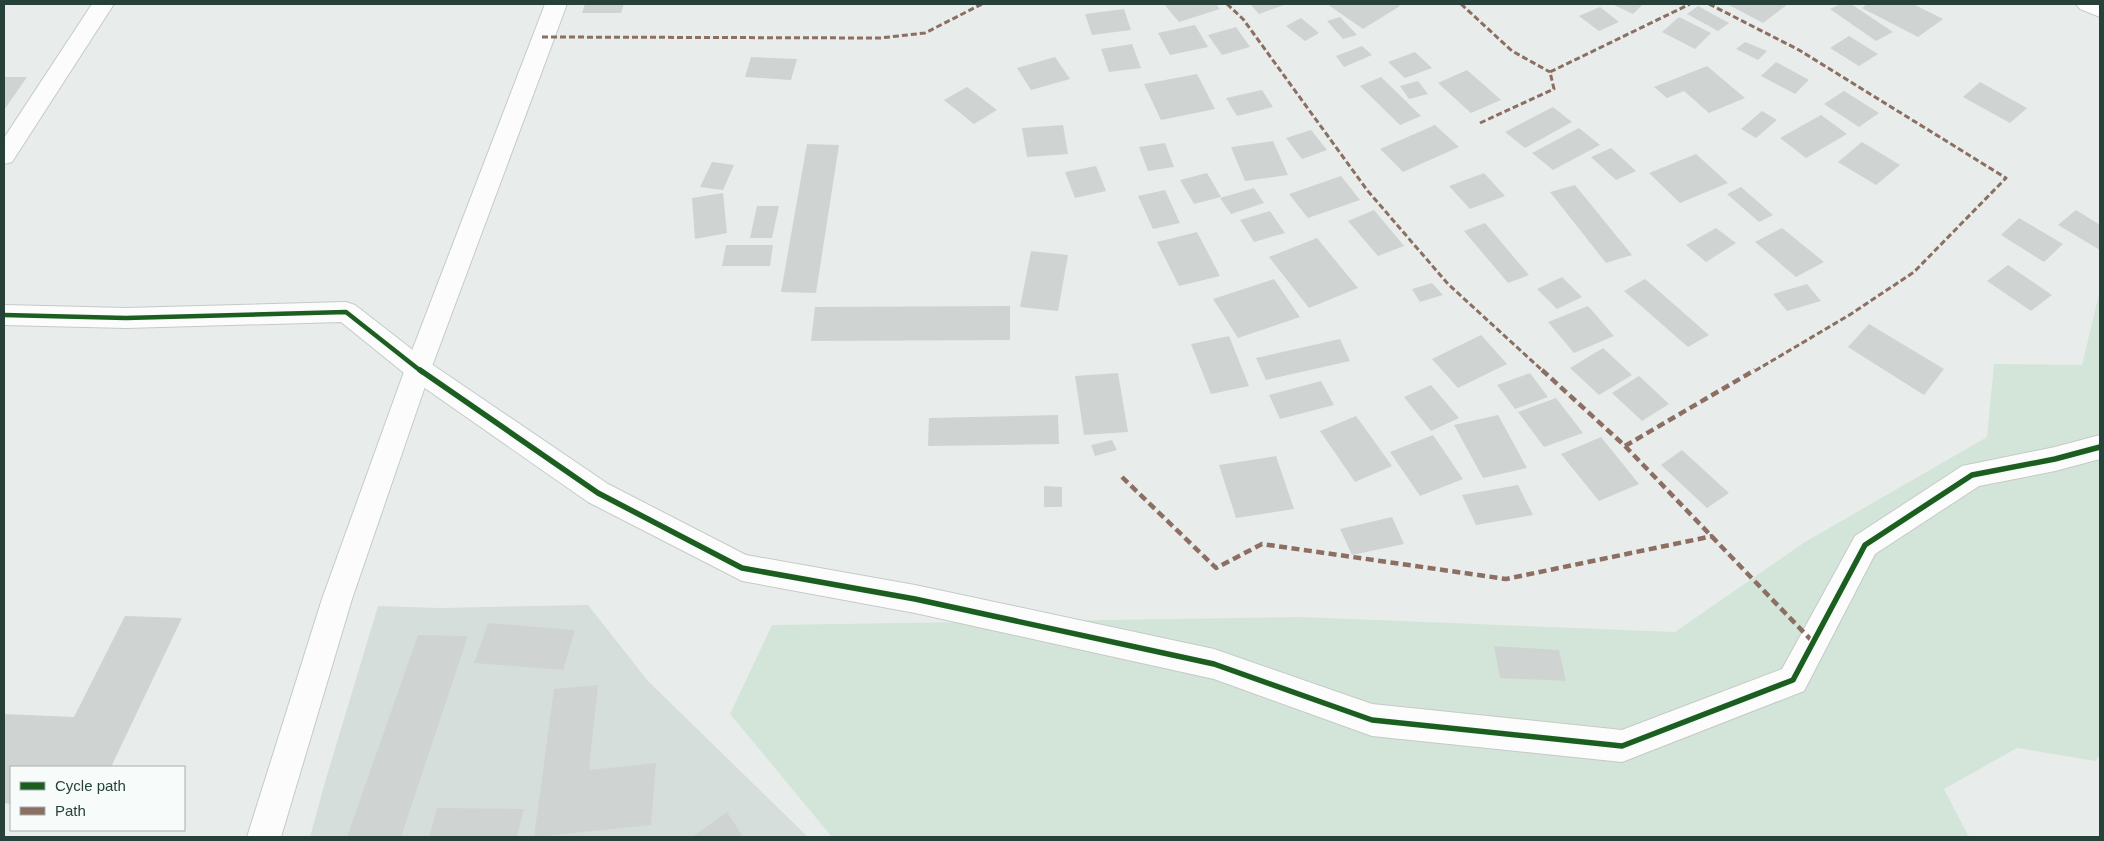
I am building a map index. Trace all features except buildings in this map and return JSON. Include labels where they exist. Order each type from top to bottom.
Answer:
[{"type":"street","points":[[4,156],[103,4]]},
{"type":"street","points":[[264,837],[337,599],[418,369],[556,4]]},
{"type":"street","points":[[2087,4],[2100,10]]},
{"type":"street","points":[[4,315],[126,318],[346,312],[418,369],[598,493],[742,568],[915,599],[1214,664],[1372,720],[1622,746],[1793,680],[1865,545],[1972,475],[2100,447]]},
{"type":"shaded area","points":[[588,605],[648,681],[808,837],[310,837],[378,606],[440,608]]},
{"type":"green space","points":[[2100,290],[2100,755],[2095,761],[2017,748],[1944,789],[1969,837],[832,837],[730,714],[772,625],[1300,617],[1675,632],[1805,542],[1987,437],[1994,364],[2082,365]]},
{"type":"marked path","points":[[542,37],[880,38],[925,33],[982,4]]},
{"type":"marked path","points":[[1227,4],[1243,19],[1367,190],[1448,284],[1625,446],[1813,642]]},
{"type":"marked path","points":[[1461,4],[1512,51],[1550,72]]},
{"type":"marked path","points":[[1480,123],[1554,89],[1550,72],[1690,4]]},
{"type":"marked path","points":[[1625,446],[1851,314],[1914,272],[2006,178],[1799,50],[1709,4]]},
{"type":"marked path","points":[[1122,477],[1216,568],[1262,544],[1506,579],[1713,536]]},
{"type":"cycle path","points":[[4,315],[126,318],[346,312],[418,369],[598,493],[742,568],[915,599],[1214,664],[1372,720],[1622,746],[1793,680],[1865,545],[1972,475],[2055,459],[2100,447]]}]
